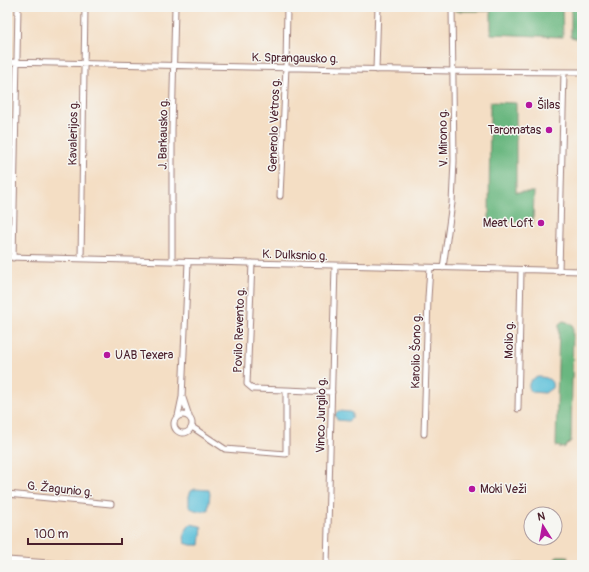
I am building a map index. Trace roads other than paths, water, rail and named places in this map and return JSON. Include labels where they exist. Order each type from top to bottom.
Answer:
[{"type":"street","points":[[14,258],[18,7]]},
{"type":"street","name":"Kavalerijos g.","points":[[81,259],[85,7]]},
{"type":"street","name":"J. Barkausko g.","points":[[172,261],[172,130],[175,7]]},
{"type":"street","name":"Generolo Vėtros g.","points":[[280,196],[286,67],[287,7]]},
{"type":"street","points":[[376,70],[378,7]]},
{"type":"street","name":"V. Mirono g.","points":[[443,268],[452,203],[454,161],[452,7]]},
{"type":"street","name":"K. Sprangausko g.","points":[[7,62],[376,70],[582,72]]},
{"type":"street","points":[[559,271],[564,72]]},
{"type":"street","name":"K. Dulksnio g.","points":[[7,257],[582,272]]},
{"type":"street","points":[[188,262],[182,397],[178,416],[174,423],[178,431],[186,432],[192,427]]},
{"type":"street","name":"Povilo Revento g.","points":[[252,263],[247,384],[253,389],[286,390]]},
{"type":"street","name":"Vinco Jurgilo g.","points":[[327,565],[335,266]]},
{"type":"street","name":"Karolio Šono g.","points":[[424,434],[430,268]]},
{"type":"street","name":"Molio g.","points":[[518,409],[520,270]]},
{"type":"street","points":[[192,427],[225,449],[286,454],[286,390],[332,392]]},
{"type":"street","points":[[182,397],[192,421],[192,427]]},
{"type":"street","points":[[178,416],[184,414],[189,416]]},
{"type":"street","name":"G. Žagunio g.","points":[[7,494],[111,504]]},
{"type":"street","points":[[7,560],[78,565]]},
{"type":"water","points":[[538,377],[549,379],[552,382],[552,388],[545,393],[532,392],[529,387],[529,383],[532,379]]},
{"type":"water","points":[[338,411],[351,412],[352,418],[348,421],[337,420],[335,414]]},
{"type":"water","points":[[195,489],[209,490],[208,510],[198,511],[189,507],[189,496],[191,491]]},
{"type":"water","points":[[191,524],[202,527],[200,545],[185,543],[185,533]]},
{"type":"place","name":"Šilas","points":[[529,105]]},
{"type":"place","name":"Taromatas","points":[[549,130]]},
{"type":"place","name":"Meat Loft","points":[[541,223]]},
{"type":"place","name":"UAB Texera","points":[[107,355]]},
{"type":"place","name":"Moki Veži","points":[[472,489]]}]
